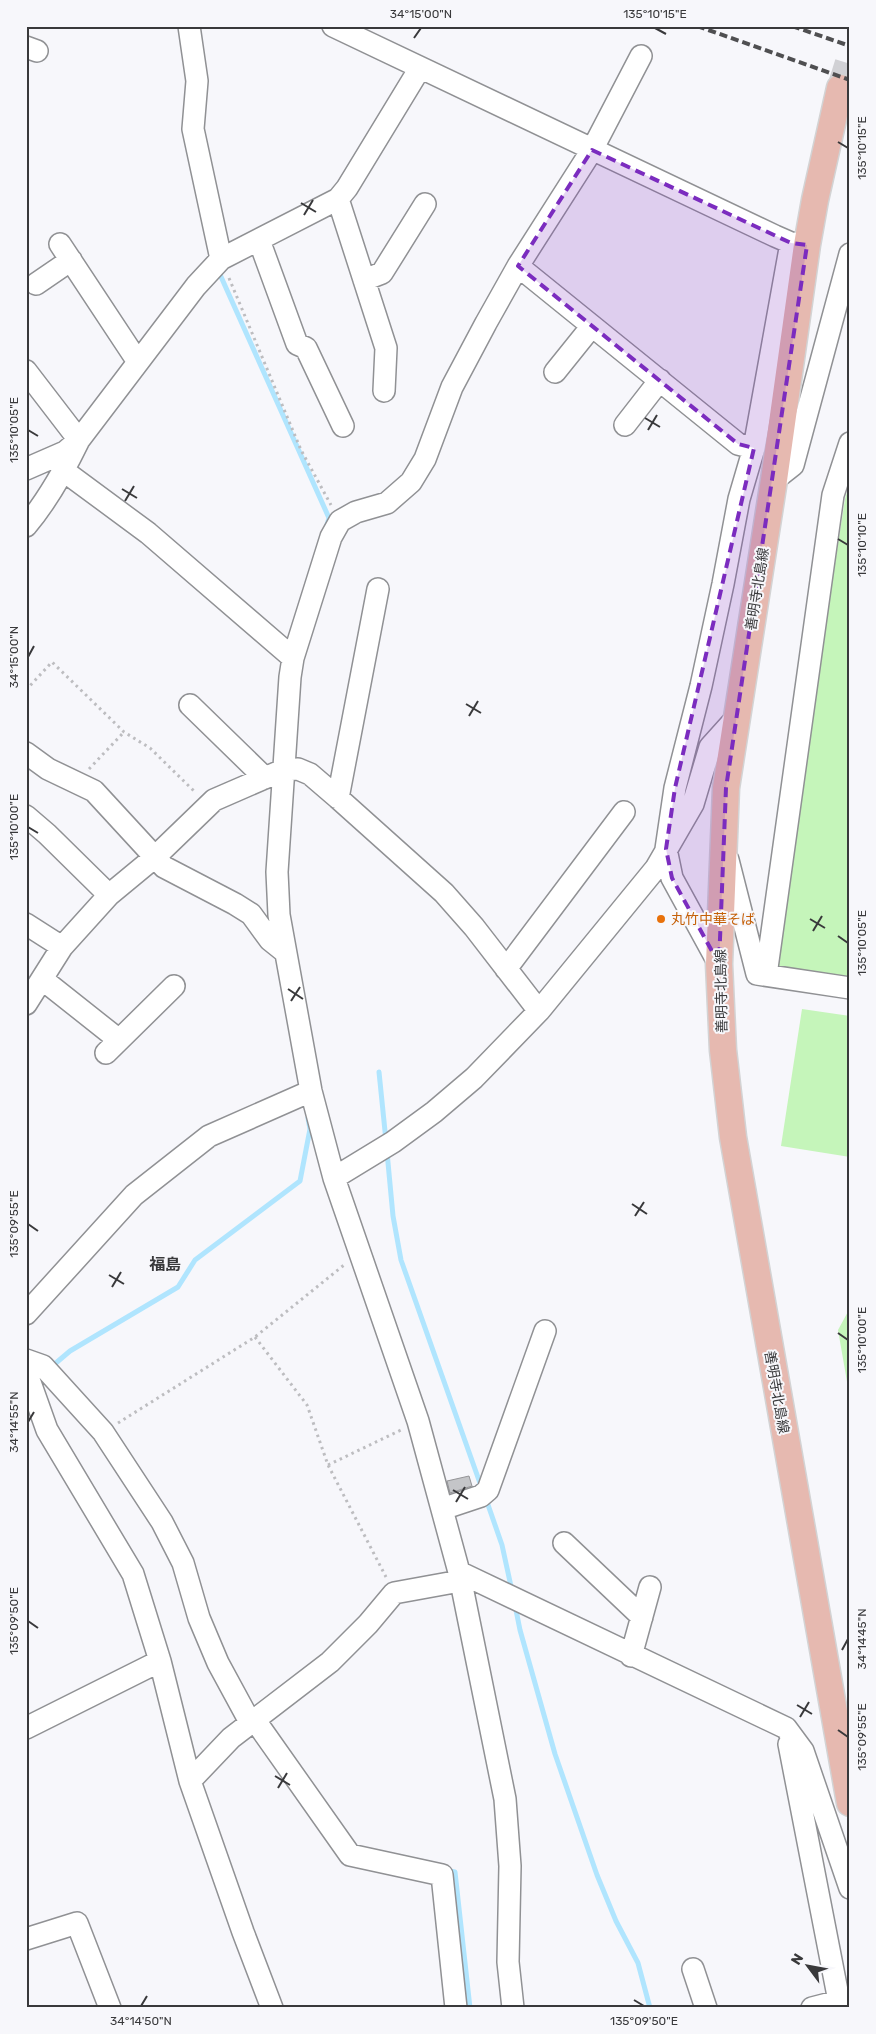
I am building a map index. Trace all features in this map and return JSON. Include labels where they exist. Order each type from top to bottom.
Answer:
[{"type":"main road","name":"善明寺北島線","points":[[840,88],[817,191],[799,244],[774,480],[726,788],[719,964],[723,1050],[733,1137],[850,1803]]},
{"type":"street","points":[[189,26],[198,81],[192,129],[218,263]]},
{"type":"street","points":[[333,26],[592,150],[799,244],[754,448],[740,498],[701,686],[676,788],[666,849],[672,878],[719,964]]},
{"type":"street","points":[[513,2008],[508,1962],[510,1866],[505,1799],[460,1577],[418,1422],[334,1178],[307,1093],[278,947],[274,774],[293,658],[331,537],[340,521],[356,512],[387,502],[411,482],[425,459],[452,387],[518,266],[592,150],[641,56]]},
{"type":"street","points":[[26,526],[64,471],[79,440],[196,286],[218,263],[338,199],[347,188],[420,68]]},
{"type":"street","points":[[338,199],[386,348],[384,391]]},
{"type":"street","points":[[364,280],[382,273],[425,204]]},
{"type":"street","points":[[259,240],[297,344],[306,348],[342,426]]},
{"type":"street","points":[[36,284],[65,252],[138,362]]},
{"type":"street","points":[[774,480],[793,465],[848,263]]},
{"type":"street","points":[[518,266],[738,444],[754,448]]},
{"type":"street","points":[[555,372],[592,326]]},
{"type":"street","points":[[26,371],[79,440]]},
{"type":"street","points":[[625,425],[660,380]]},
{"type":"street","points":[[26,469],[65,452],[79,440]]},
{"type":"street","points":[[766,975],[833,495],[850,443]]},
{"type":"street","points":[[64,471],[148,533],[293,658]]},
{"type":"street","points":[[338,798],[378,589]]},
{"type":"street","points":[[190,705],[274,774]]},
{"type":"street","points":[[334,1178],[387,1146],[474,1078],[539,1012],[656,868],[693,804],[710,747],[737,716]]},
{"type":"street","points":[[26,753],[48,769],[94,791],[164,867],[251,914],[278,947]]},
{"type":"street","points":[[26,1004],[62,947],[109,896],[155,857],[214,800],[274,774],[298,770],[310,774],[444,893],[474,927],[539,1012]]},
{"type":"street","points":[[506,969],[624,812]]},
{"type":"street","points":[[26,816],[109,896]]},
{"type":"street","points":[[724,846],[757,974],[850,988]]},
{"type":"street","points":[[26,924],[62,947]]},
{"type":"street","points":[[42,979],[112,1047],[174,986]]},
{"type":"street","points":[[26,1314],[128,1202],[209,1136],[307,1093]]},
{"type":"street","points":[[442,1509],[484,1493],[545,1332]]},
{"type":"street","points":[[36,1367],[103,1432],[162,1522],[183,1564],[200,1618],[218,1663],[250,1722],[259,1726],[350,1855],[442,1876],[456,2008]]},
{"type":"street","points":[[36,1367],[47,1430],[133,1574],[160,1661],[190,1781],[272,2008]]},
{"type":"street","points":[[564,1543],[642,1617]]},
{"type":"street","points":[[190,1781],[231,1738],[330,1662],[368,1624],[394,1593],[460,1577],[514,1599],[786,1728],[803,1751],[850,1888]]},
{"type":"street","points":[[631,1656],[650,1587]]},
{"type":"street","points":[[26,1728],[160,1661]]},
{"type":"street","points":[[786,1728],[840,2004],[812,2008]]},
{"type":"street","points":[[26,1939],[77,1923],[104,2006]]},
{"type":"street","points":[[693,1970],[706,2008]]},
{"type":"path","points":[[218,263],[301,450],[340,521]]},
{"type":"path","points":[[26,690],[52,662],[124,732],[150,748],[208,806]]},
{"type":"path","points":[[76,782],[124,732]]},
{"type":"path","points":[[103,1432],[255,1337],[360,1252]]},
{"type":"path","points":[[255,1337],[307,1405],[328,1465],[394,1593]]},
{"type":"path","points":[[328,1465],[418,1422]]},
{"type":"highlighted area","points":[[592,150],[791,243],[807,245],[726,788],[719,964],[672,878],[666,849],[675,788],[754,448],[738,444],[518,266]]},
{"type":"green space","points":[[850,482],[850,982],[772,970],[845,499]]},
{"type":"green space","points":[[802,1009],[850,1016],[850,1157],[781,1146]]},
{"type":"green space","points":[[850,1308],[850,1399],[838,1330]]},
{"type":"building","points":[[469,1476],[472,1486],[450,1493],[447,1481]]},
{"type":"waterway","points":[[218,270],[329,518],[327,525]]},
{"type":"waterway","points":[[379,1072],[386,1141]]},
{"type":"waterway","points":[[50,1368],[70,1351],[178,1287],[195,1260],[300,1181],[310,1129],[308,1118]]},
{"type":"waterway","points":[[387,1152],[393,1216],[401,1260],[481,1486]]},
{"type":"waterway","points":[[486,1499],[502,1545],[512,1591]]},
{"type":"waterway","points":[[515,1605],[520,1630],[555,1754],[597,1875],[616,1921],[638,1963],[650,2008]]},
{"type":"waterway","points":[[445,1870],[455,1872],[470,2008]]},
{"type":"tunnel","points":[[840,88],[850,56]]},
{"type":"railway","points":[[697,26],[850,80]]},
{"type":"railway","points":[[792,26],[850,46]]},
{"type":"place","name":"丸竹中華そば","points":[[661,919]]},
{"type":"district","name":"福島","points":[[165,1264]]}]
